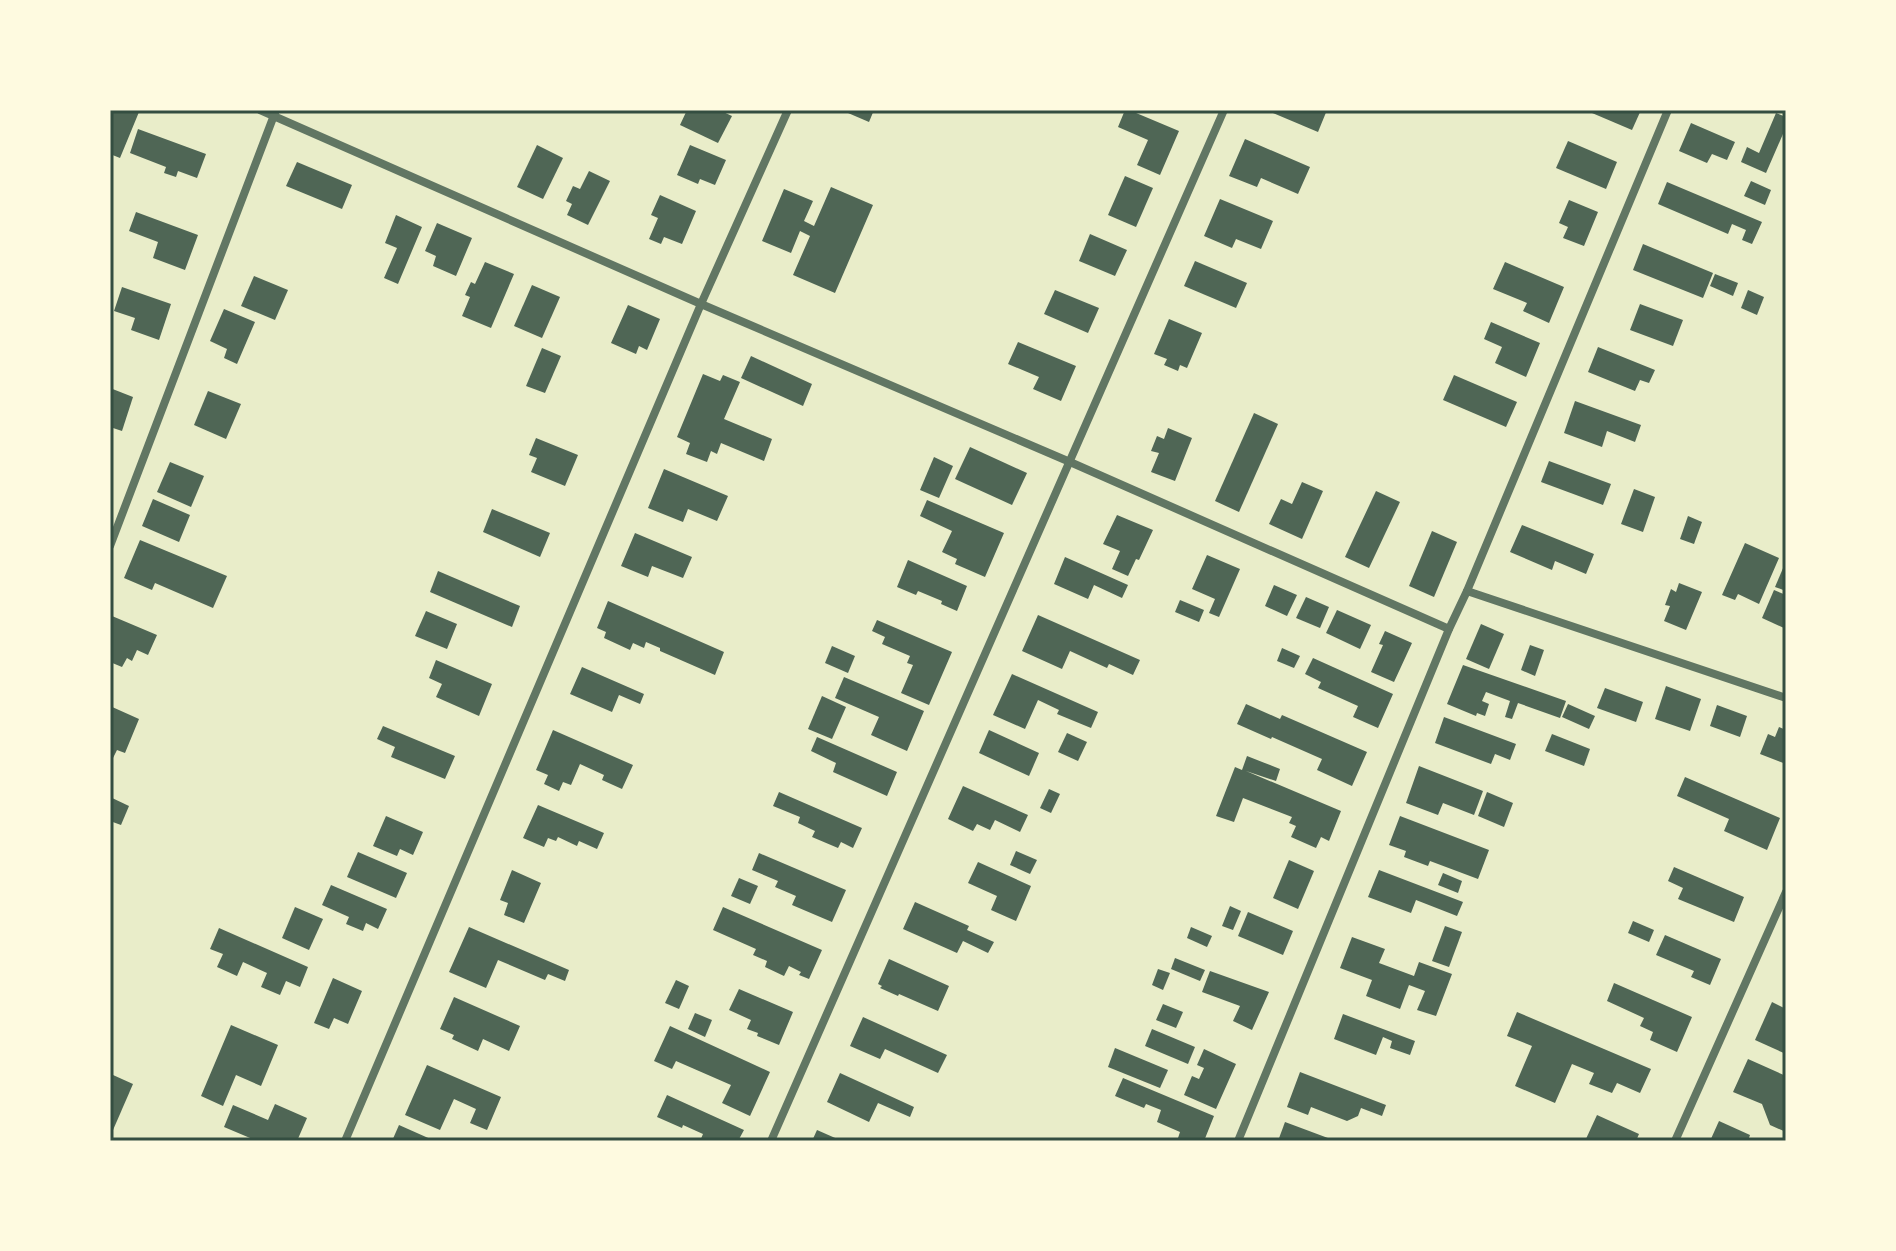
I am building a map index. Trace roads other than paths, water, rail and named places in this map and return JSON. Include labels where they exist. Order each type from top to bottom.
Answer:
[{"type":"street","points":[[260,110],[275,113],[701,304],[1449,629]]},
{"type":"street","points":[[345,1141],[701,304],[788,110]]},
{"type":"street","points":[[771,1141],[1224,110]]},
{"type":"street","points":[[1238,1141],[1668,110]]},
{"type":"street","points":[[110,546],[275,113]]},
{"type":"street","points":[[1467,591],[1786,698]]},
{"type":"street","points":[[1675,1141],[1786,892]]}]
